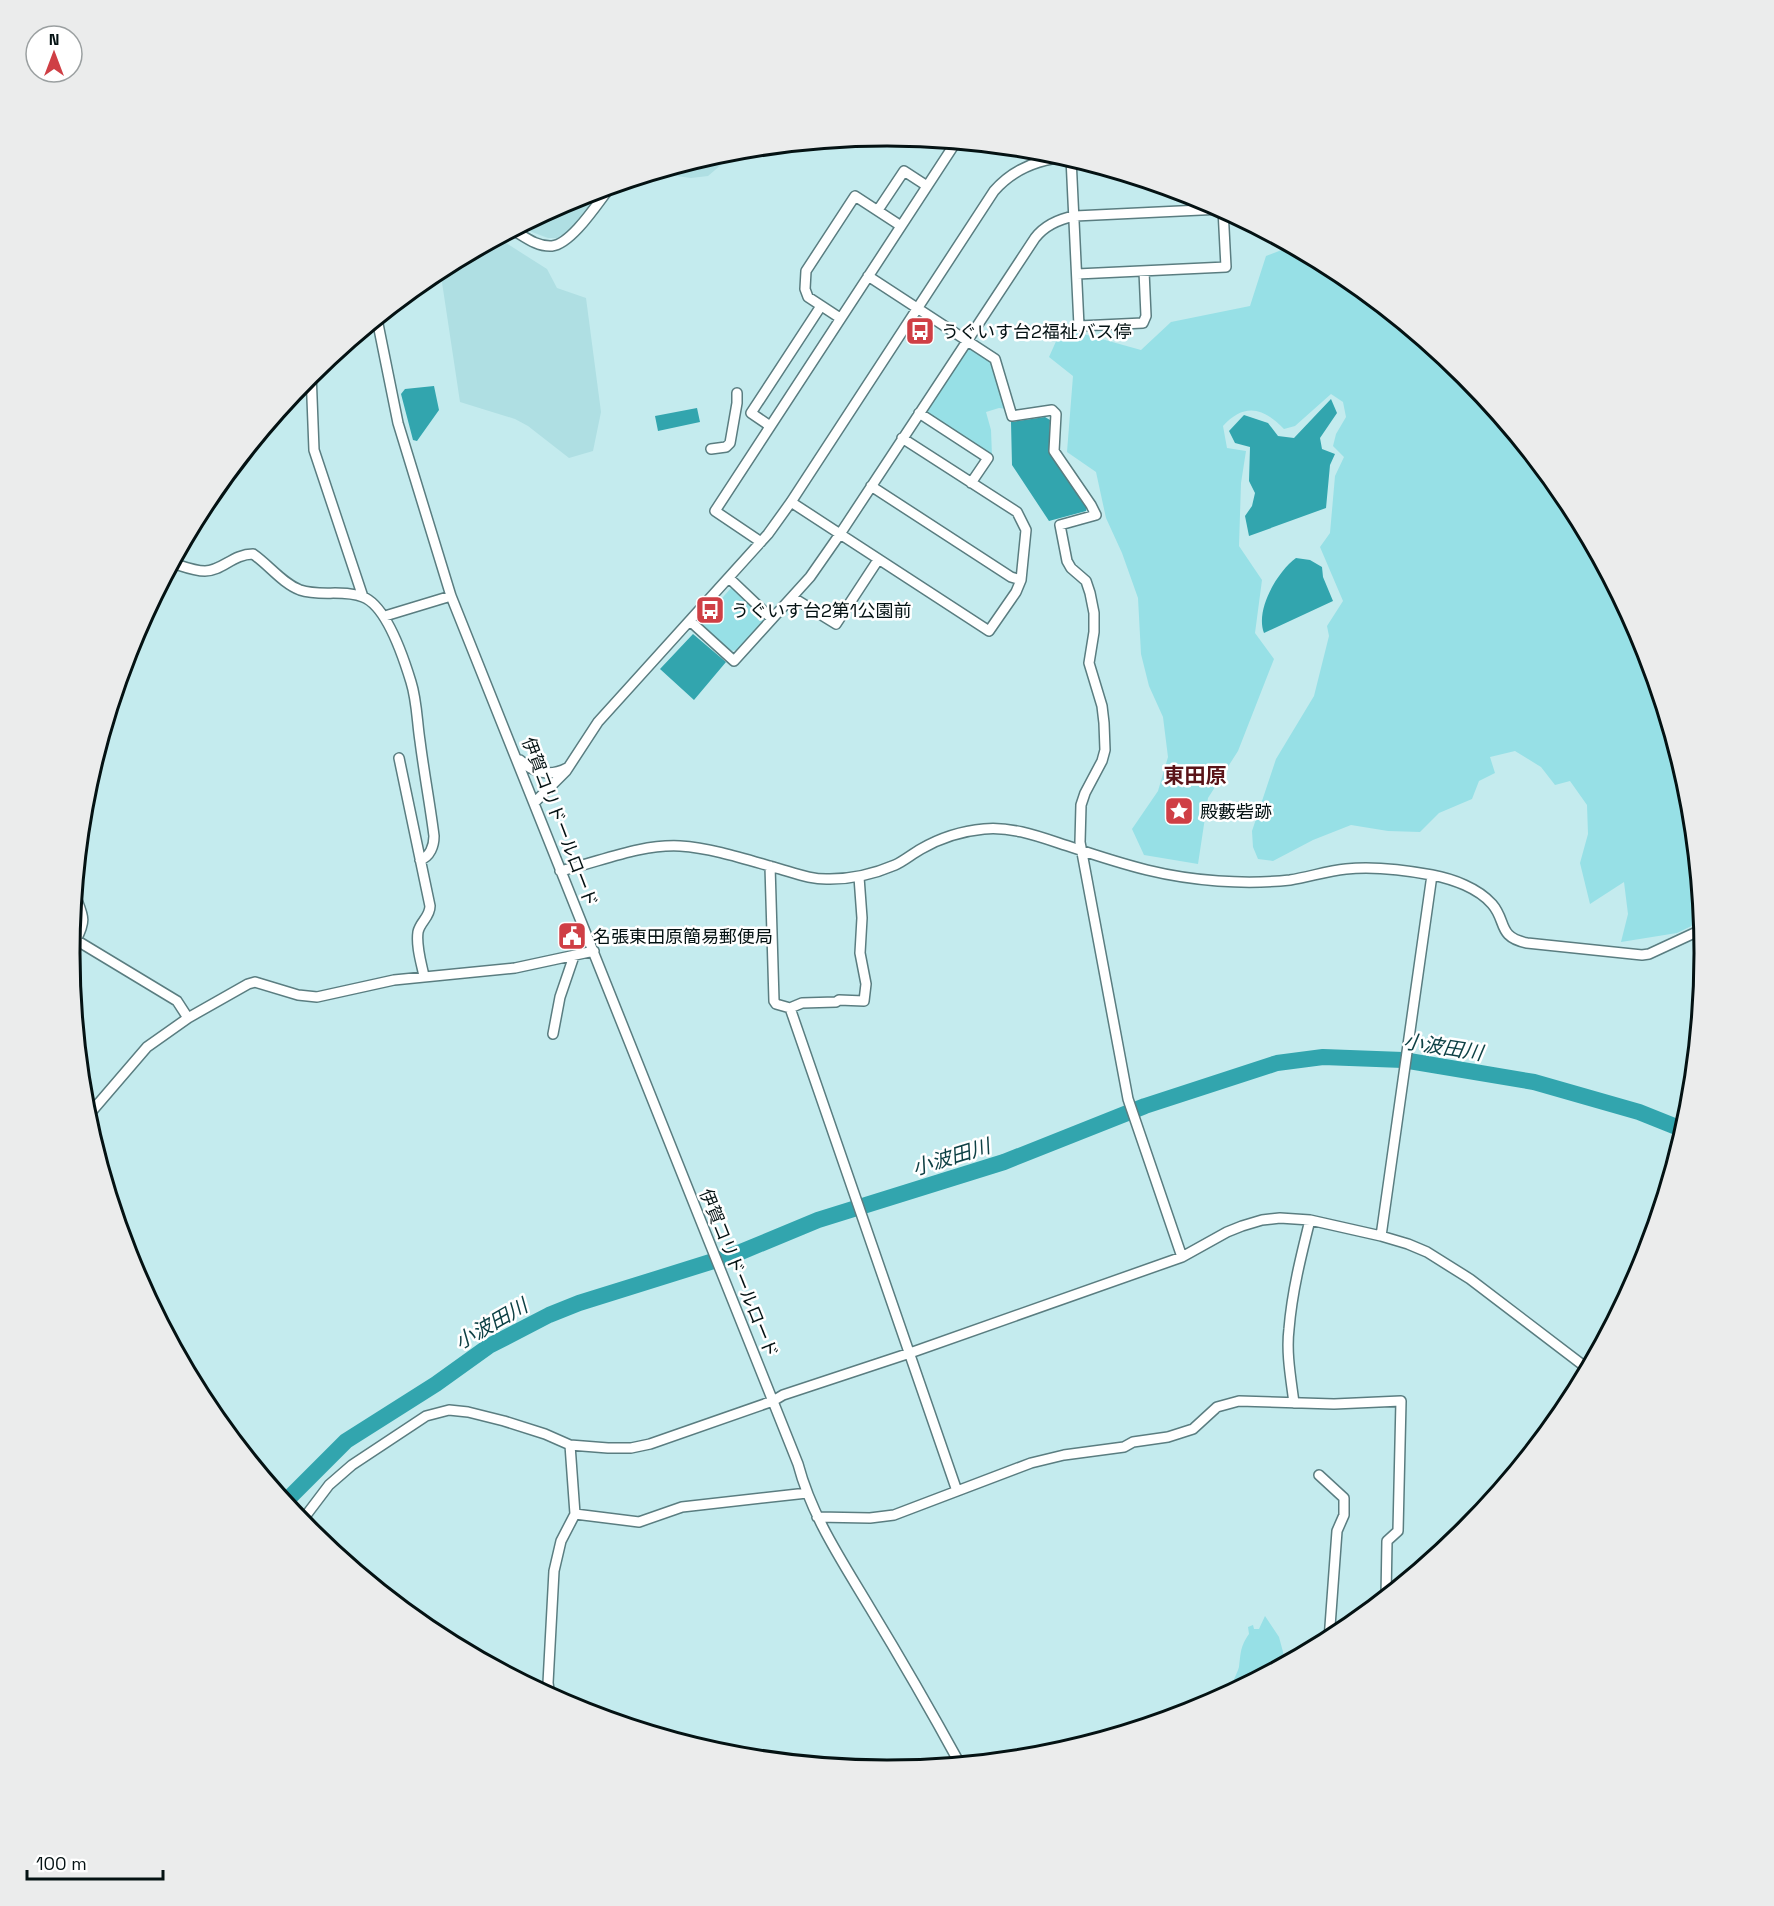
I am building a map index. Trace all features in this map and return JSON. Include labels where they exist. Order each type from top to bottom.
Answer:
[{"type":"street","points":[[761,542],[715,511],[952,148]]},
{"type":"street","points":[[534,802],[571,765],[598,722],[761,542],[791,502],[999,185],[1011,175],[1043,161]]},
{"type":"street","points":[[1071,167],[1079,326],[1143,323],[1146,316],[1144,271]]},
{"type":"street","points":[[878,210],[904,171],[927,186]]},
{"type":"street","points":[[840,318],[808,297],[805,289],[806,271],[855,196],[901,226]]},
{"type":"street","points":[[520,234],[538,244],[557,245],[568,238],[601,198]]},
{"type":"street","points":[[690,621],[734,661],[810,577],[1039,232],[1053,222],[1075,216],[1202,210]]},
{"type":"street","points":[[1077,274],[1226,267],[1223,219]]},
{"type":"street","points":[[868,276],[995,359],[1012,416],[1052,410],[1056,414],[1054,451],[1096,515],[1060,525],[1067,561],[1071,568],[1086,581],[1090,593],[1094,613],[1094,632],[1089,663],[1102,706],[1104,723],[1104,756],[1081,805],[1080,842],[1128,1099],[1182,1257]]},
{"type":"street","points":[[751,413],[821,306]]},
{"type":"street","name":"伊賀コリドールロード","points":[[378,326],[400,433],[451,596],[773,1401],[807,1493],[817,1517],[925,1699],[956,1757]]},
{"type":"street","points":[[312,387],[314,450],[363,597]]},
{"type":"street","points":[[711,449],[726,447],[730,443],[737,398],[751,413],[770,426]]},
{"type":"street","points":[[919,412],[988,458],[972,483]]},
{"type":"street","points":[[791,502],[989,631],[1016,592],[1021,580],[1026,530],[1017,512],[902,438]]},
{"type":"street","points":[[871,486],[1011,577],[1021,580]]},
{"type":"street","points":[[180,565],[205,571],[236,556],[253,555],[286,582],[301,590],[363,597],[373,603],[385,616],[411,683],[433,828],[432,847],[425,858],[420,860]]},
{"type":"street","points":[[792,597],[836,624],[878,560]]},
{"type":"street","points":[[729,579],[772,619]]},
{"type":"street","points":[[385,616],[451,596]]},
{"type":"street","points":[[516,756],[539,773],[561,771],[571,765]]},
{"type":"street","points":[[399,758],[430,906],[429,915],[418,929],[419,953],[424,976]]},
{"type":"street","points":[[560,870],[636,850],[662,846],[694,848],[820,879],[859,877],[898,864],[934,842],[952,835],[984,829],[1006,829],[1028,833],[1147,870],[1186,877],[1268,881],[1350,868],[1374,868],[1432,875],[1456,882],[1475,891],[1491,903],[1507,934],[1517,942],[1642,955],[1694,933]]},
{"type":"street","points":[[770,866],[774,1001],[776,1004],[790,1008],[801,1003],[864,1001],[866,984],[860,954],[862,918],[859,877]]},
{"type":"street","points":[[1381,1236],[1432,875]]},
{"type":"street","points":[[80,929],[84,918],[81,910]]},
{"type":"street","points":[[80,942],[177,1001],[188,1018]]},
{"type":"street","points":[[95,1109],[147,1047],[188,1018],[239,987],[255,982],[309,998],[424,976],[505,969],[594,951]]},
{"type":"street","points":[[553,1034],[560,997],[574,956]]},
{"type":"street","points":[[790,1008],[957,1491]]},
{"type":"street","points":[[307,1514],[329,1485],[352,1465],[426,1416],[449,1410],[468,1412],[545,1434],[570,1444],[631,1448],[650,1444],[773,1401],[783,1395],[910,1353],[1182,1257],[1227,1232],[1263,1220],[1280,1218],[1310,1220],[1408,1244],[1442,1260],[1582,1364]]},
{"type":"street","points":[[1294,1403],[1288,1331],[1293,1296],[1310,1220]]},
{"type":"street","points":[[817,1517],[870,1518],[894,1515],[996,1475],[1042,1460],[1124,1447],[1133,1442],[1168,1437],[1193,1429],[1216,1407],[1239,1401],[1294,1403],[1401,1401],[1398,1531],[1387,1541],[1386,1588]]},
{"type":"street","points":[[548,1685],[554,1571],[561,1542],[575,1514],[570,1444]]},
{"type":"street","points":[[1319,1475],[1344,1498],[1344,1515],[1336,1531],[1330,1628]]},
{"type":"street","points":[[575,1514],[639,1522],[682,1507],[807,1493]]},
{"type":"shaded area","points":[[724,162],[708,176],[691,178],[670,175]]},
{"type":"shaded area","points":[[597,200],[572,232],[559,238],[548,238],[529,230]]},
{"type":"shaded area","points":[[505,242],[547,269],[557,288],[586,298],[601,412],[593,451],[569,458],[528,426],[515,419],[460,402],[442,280]]},
{"type":"shaded area","points":[[1283,250],[1379,312],[1458,382],[1528,461],[1558,504],[1611,596],[1652,693],[1679,795],[1688,848],[1693,925],[1677,933],[1621,942],[1628,914],[1624,882],[1590,904],[1580,863],[1588,834],[1587,805],[1570,781],[1555,785],[1541,767],[1515,751],[1490,757],[1495,773],[1479,781],[1472,799],[1439,813],[1420,832],[1388,831],[1351,825],[1313,840],[1273,861],[1258,859],[1253,847],[1252,831],[1276,759],[1314,696],[1329,636],[1327,626],[1343,601],[1320,547],[1330,533],[1335,476],[1344,457],[1333,446],[1336,434],[1346,417],[1343,402],[1331,394],[1295,426],[1284,429],[1261,412],[1246,411],[1238,414],[1223,426],[1227,448],[1246,451],[1241,483],[1239,546],[1262,580],[1255,633],[1274,659],[1238,751],[1208,798],[1198,864],[1144,855],[1132,829],[1158,791],[1168,757],[1163,717],[1149,686],[1141,654],[1138,598],[1122,553],[1106,518],[1096,472],[1067,452],[1073,376],[1049,357],[1062,328],[1141,350],[1171,322],[1250,306],[1266,256]]},
{"type":"shaded area","points":[[972,349],[992,361],[1007,409],[999,408],[986,412],[991,430],[992,456],[928,416],[927,409],[964,351]]},
{"type":"shaded area","points":[[434,386],[439,410],[417,441],[413,440],[401,394],[405,389]]},
{"type":"shaded area","points":[[1331,399],[1337,413],[1320,438],[1322,449],[1335,454],[1330,465],[1326,508],[1249,536],[1245,516],[1252,506],[1255,493],[1249,481],[1250,447],[1235,443],[1229,431],[1244,415],[1268,423],[1278,436],[1294,438]]},
{"type":"shaded area","points":[[697,408],[700,422],[658,431],[655,416]]},
{"type":"shaded area","points":[[1045,417],[1050,420],[1049,452],[1087,507],[1086,511],[1049,521],[1012,465],[1011,422]]},
{"type":"shaded area","points":[[1296,558],[1310,560],[1322,567],[1323,577],[1333,601],[1264,633],[1262,624],[1265,603],[1275,582]]},
{"type":"shaded area","points":[[731,588],[734,588],[765,615],[764,621],[737,650],[730,651],[701,626],[702,621]]},
{"type":"shaded area","points":[[693,634],[726,662],[694,700],[660,669]]},
{"type":"shaded area","points":[[1265,1616],[1279,1637],[1284,1656],[1232,1682],[1239,1667],[1242,1646],[1249,1634],[1248,1627],[1253,1625],[1254,1629],[1259,1629]]},
{"type":"waterway","name":"小波田川","points":[[291,1496],[346,1441],[436,1384],[489,1346],[549,1315],[579,1303],[736,1254],[818,1220],[1004,1162],[1145,1106],[1277,1063],[1323,1057],[1403,1060],[1534,1082],[1639,1112],[1675,1127]]},
{"type":"place","name":"うぐいす台2福祉バス停","points":[[920,331]]},
{"type":"place","name":"うぐいす台2第1公園前","points":[[710,610]]},
{"type":"place","name":"殿藪砦跡","points":[[1179,811]]},
{"type":"place","name":"名張東田原簡易郵便局","points":[[572,936]]},
{"type":"district","name":"東田原","points":[[1195,775]]}]
